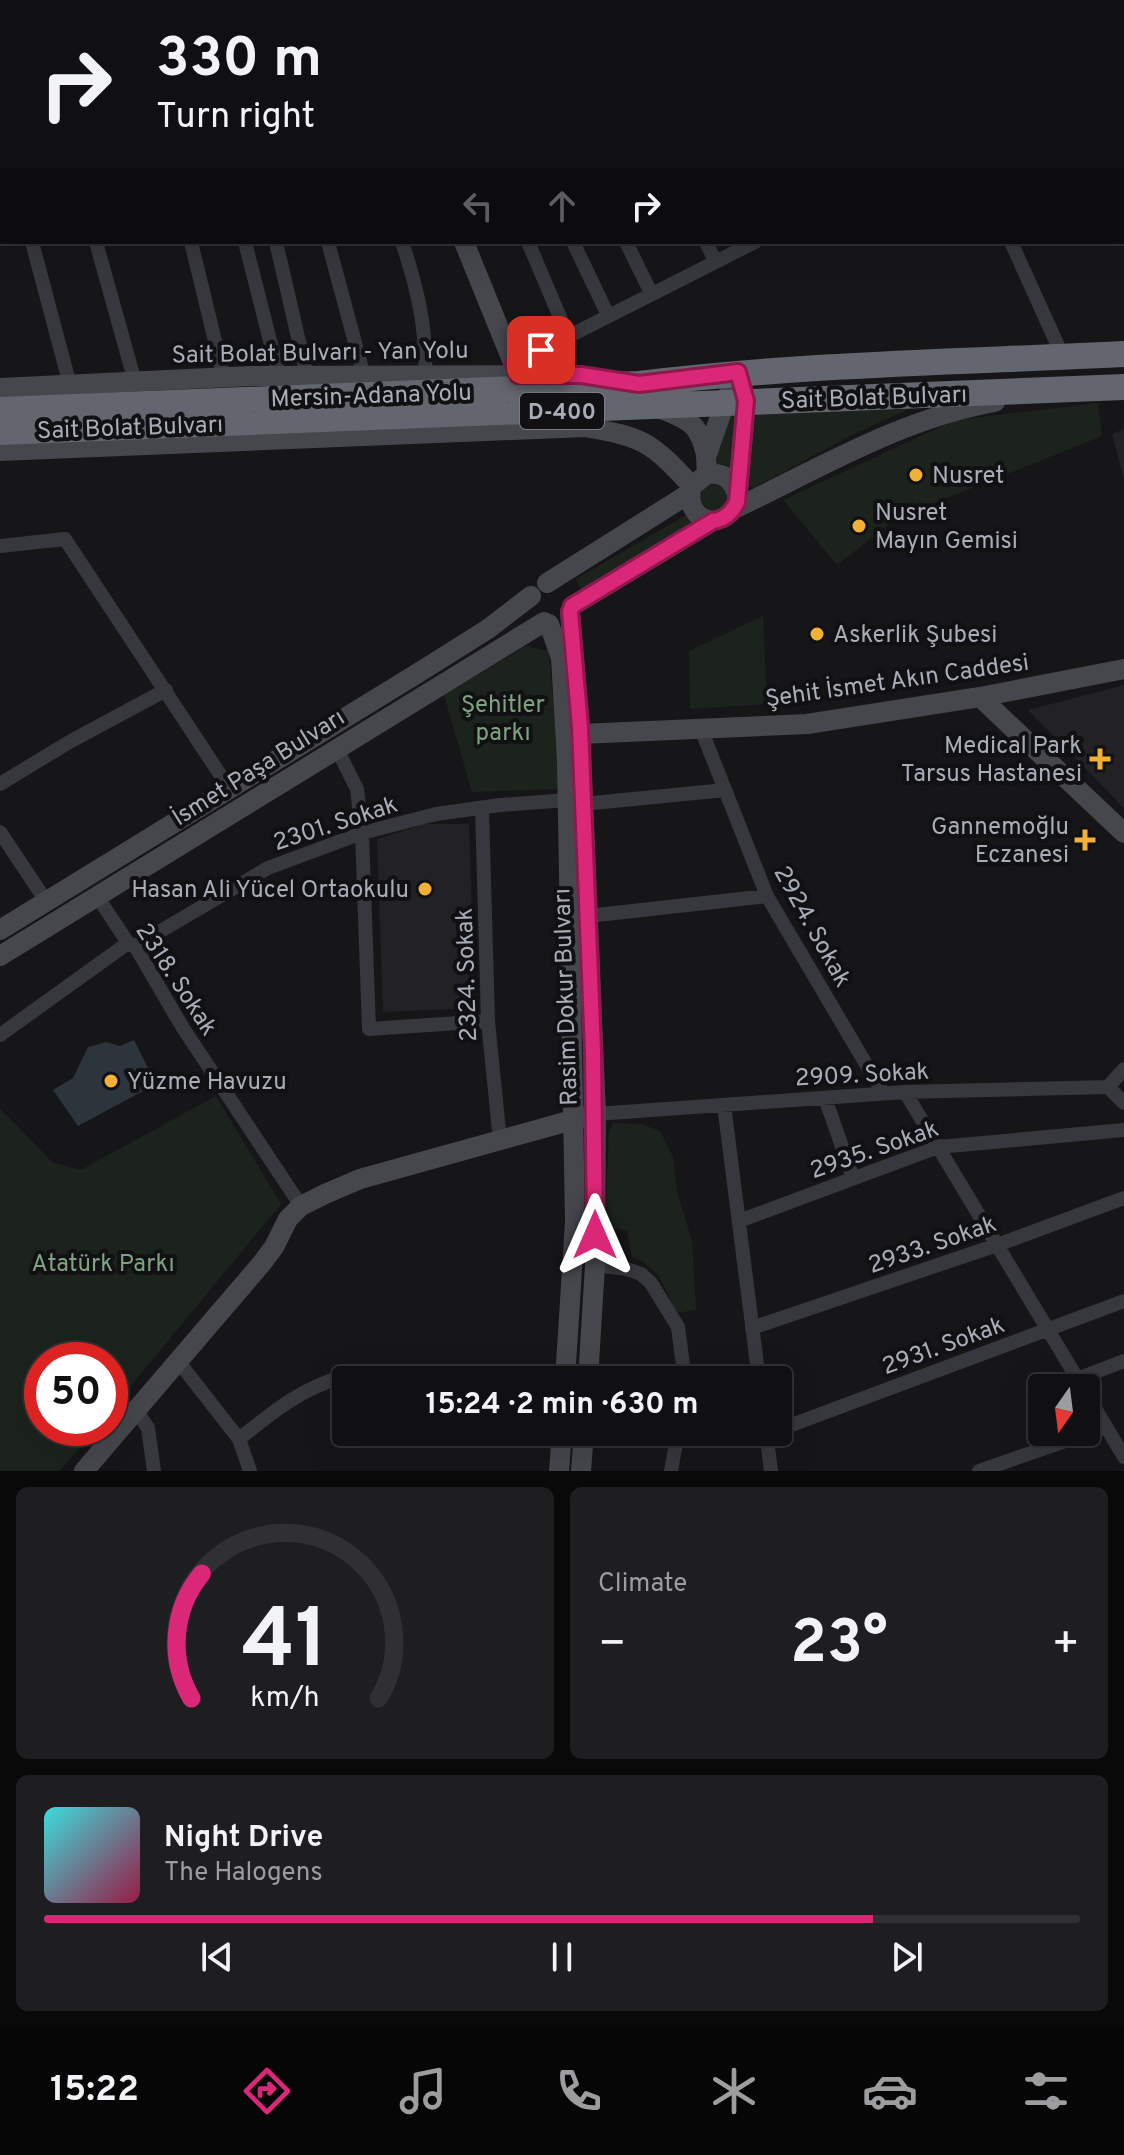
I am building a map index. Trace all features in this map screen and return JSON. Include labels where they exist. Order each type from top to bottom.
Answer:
[{"type":"highway","name":"Mersin-Adana Yolu","points":[[0,410],[639,384],[738,372],[881,363],[1124,354]]},
{"type":"highway","name":"Sait Bolat Bulvarı","points":[[0,432],[1124,387]]},
{"type":"main road","points":[[465,244],[516,369]]},
{"type":"main road","name":"Sait Bolat Bulvarı - Yan Yolu","points":[[0,388],[279,376],[425,376],[516,369],[639,384]]},
{"type":"main road","points":[[735,502],[738,372]]},
{"type":"main road","points":[[546,623],[560,622],[571,609],[713,521],[721,519],[735,502],[893,433],[950,412],[1069,389]]},
{"type":"main road","points":[[699,477],[735,402]]},
{"type":"main road","points":[[656,407],[689,420],[702,435],[693,509],[705,519],[713,521]]},
{"type":"main road","points":[[0,451],[585,427],[620,433],[645,442],[699,477],[723,475],[735,486],[735,502]]},
{"type":"main road","name":"İsmet Paşa Bulvarı","points":[[0,930],[476,637],[699,477]]},
{"type":"main road","points":[[566,1366],[575,1222],[576,802],[561,658],[546,623],[531,610],[539,590],[560,584],[570,593],[571,609]]},
{"type":"main road","name":"Rasim Dokur Bulvarı","points":[[571,609],[580,734],[576,802],[588,916],[596,1114],[595,1265],[589,1366]]},
{"type":"main road","name":"İsmet Paşa Bulvarı","points":[[0,956],[546,623]]},
{"type":"main road","name":"Şehit İsmet Akın Caddesi","points":[[580,734],[807,724],[980,697],[1124,669]]},
{"type":"main road","points":[[980,697],[1124,833]]},
{"type":"main road","points":[[84,1471],[274,1247],[288,1219],[301,1206],[360,1179],[596,1114]]},
{"type":"main road","points":[[559,1471],[561,1446]]},
{"type":"main road","points":[[581,1471],[583,1446]]},
{"type":"street","points":[[33,244],[70,385]]},
{"type":"street","points":[[97,244],[135,382]]},
{"type":"street","points":[[191,244],[224,378]]},
{"type":"street","points":[[246,244],[279,376]]},
{"type":"street","points":[[276,244],[307,376]]},
{"type":"street","points":[[329,244],[364,376]]},
{"type":"street","points":[[403,244],[419,296],[426,354],[425,376]]},
{"type":"street","points":[[529,244],[568,336]]},
{"type":"street","points":[[574,244],[608,315]]},
{"type":"street","points":[[627,244],[651,293]]},
{"type":"street","points":[[707,244],[715,261]]},
{"type":"street","points":[[516,369],[568,336],[751,244]]},
{"type":"street","points":[[1012,244],[1063,357]]},
{"type":"street","points":[[0,546],[65,539],[229,788]]},
{"type":"street","points":[[0,784],[71,741],[166,690]]},
{"type":"street","name":"2924. Sokak","points":[[701,729],[767,896],[883,1093]]},
{"type":"street","points":[[337,749],[357,789],[362,833],[369,1029],[488,1021]]},
{"type":"street","name":"2301. Sokak","points":[[0,1035],[131,945],[268,868],[362,833],[436,814],[482,808],[725,790]]},
{"type":"street","name":"2324. Sokak","points":[[482,808],[488,1021],[500,1141]]},
{"type":"street","points":[[0,832],[46,901]]},
{"type":"street","name":"2318. Sokak","points":[[97,896],[301,1206]]},
{"type":"street","points":[[588,916],[767,896]]},
{"type":"street","points":[[1124,1069],[1108,1087],[1124,1103]]},
{"type":"street","name":"2909. Sokak","points":[[596,1114],[883,1093],[1108,1087]]},
{"type":"street","points":[[905,1092],[1075,1374]]},
{"type":"street","points":[[825,1098],[853,1178]]},
{"type":"street","points":[[724,1105],[757,1366]]},
{"type":"street","name":"2935. Sokak","points":[[739,1221],[938,1147],[1124,1130]]},
{"type":"street","name":"2933. Sokak","points":[[752,1328],[997,1245],[1124,1198]]},
{"type":"street","points":[[595,1265],[627,1269],[641,1274],[651,1283],[678,1327],[683,1366]]},
{"type":"street","name":"2931. Sokak","points":[[792,1424],[1124,1301]]},
{"type":"street","points":[[178,1361],[239,1439],[250,1471]]},
{"type":"street","points":[[1098,1374],[1124,1361]]},
{"type":"street","points":[[239,1439],[279,1407],[313,1386],[332,1380]]},
{"type":"street","points":[[136,1410],[148,1428],[154,1471]]},
{"type":"street","points":[[1100,1417],[1124,1457]]},
{"type":"street","points":[[979,1471],[1106,1427]]},
{"type":"street","points":[[671,1471],[675,1446]]},
{"type":"street","points":[[771,1446],[771,1471]]},
{"type":"shaded area","points":[[1124,429],[1124,480],[1112,434]]},
{"type":"shaded area","name":"Medical Park Tarsus Hastanesi","points":[[1124,685],[1124,808],[1028,710]]},
{"type":"shaded area","name":"Hasan Ali Yücel Ortaokulu","points":[[425,824],[469,824],[475,1008],[383,1012],[377,839]]},
{"type":"shaded area","name":"Yüzme Havuzu","points":[[134,1040],[156,1084],[78,1126],[53,1090],[73,1078],[88,1047],[106,1042],[120,1046]]},
{"type":"green space","points":[[922,403],[850,436],[753,488],[748,486],[755,418],[759,412]]},
{"type":"green space","points":[[1098,403],[1102,436],[897,518],[837,565],[783,500],[955,420]]},
{"type":"green space","points":[[736,410],[732,472],[711,466],[731,411]]},
{"type":"green space","points":[[714,484],[723,488],[727,497],[723,506],[714,510],[705,506],[701,497],[705,488]]},
{"type":"green space","points":[[686,515],[695,524],[581,589],[576,579]]},
{"type":"green space","points":[[763,616],[767,704],[690,709],[689,651]]},
{"type":"green space","name":"Şehitler parkı","points":[[526,646],[549,651],[560,789],[472,792],[444,695]]},
{"type":"green space","name":"Atatürk Parkı","points":[[216,1096],[281,1204],[128,1389],[128,1342],[24,1342],[24,1446],[81,1446],[60,1471],[0,1471],[0,1108],[53,1163],[81,1170]]},
{"type":"green space","points":[[613,1123],[641,1124],[660,1131],[673,1157],[677,1192],[692,1241],[696,1310],[675,1313],[655,1272],[632,1257],[627,1231],[618,1228],[605,1233],[609,1132]]},
{"type":"place","name":"Nusret","points":[[916,475]]},
{"type":"place","name":"Nusret Mayın Gemisi","points":[[859,526]]},
{"type":"place","name":"Askerlik Şubesi","points":[[817,634]]},
{"type":"place","name":"Medical Park Tarsus Hastanesi","points":[[1100,759]]},
{"type":"place","name":"Gannemoğlu Eczanesi","points":[[1085,840]]},
{"type":"place","name":"Hasan Ali Yücel Ortaokulu","points":[[425,889]]},
{"type":"place","name":"Yüzme Havuzu","points":[[111,1081]]},
{"type":"route","points":[[541,350],[514,364],[518,375],[581,375],[639,384],[738,372],[746,401],[734,509],[572,606],[570,612],[580,727],[596,1114],[595,1235]]}]
